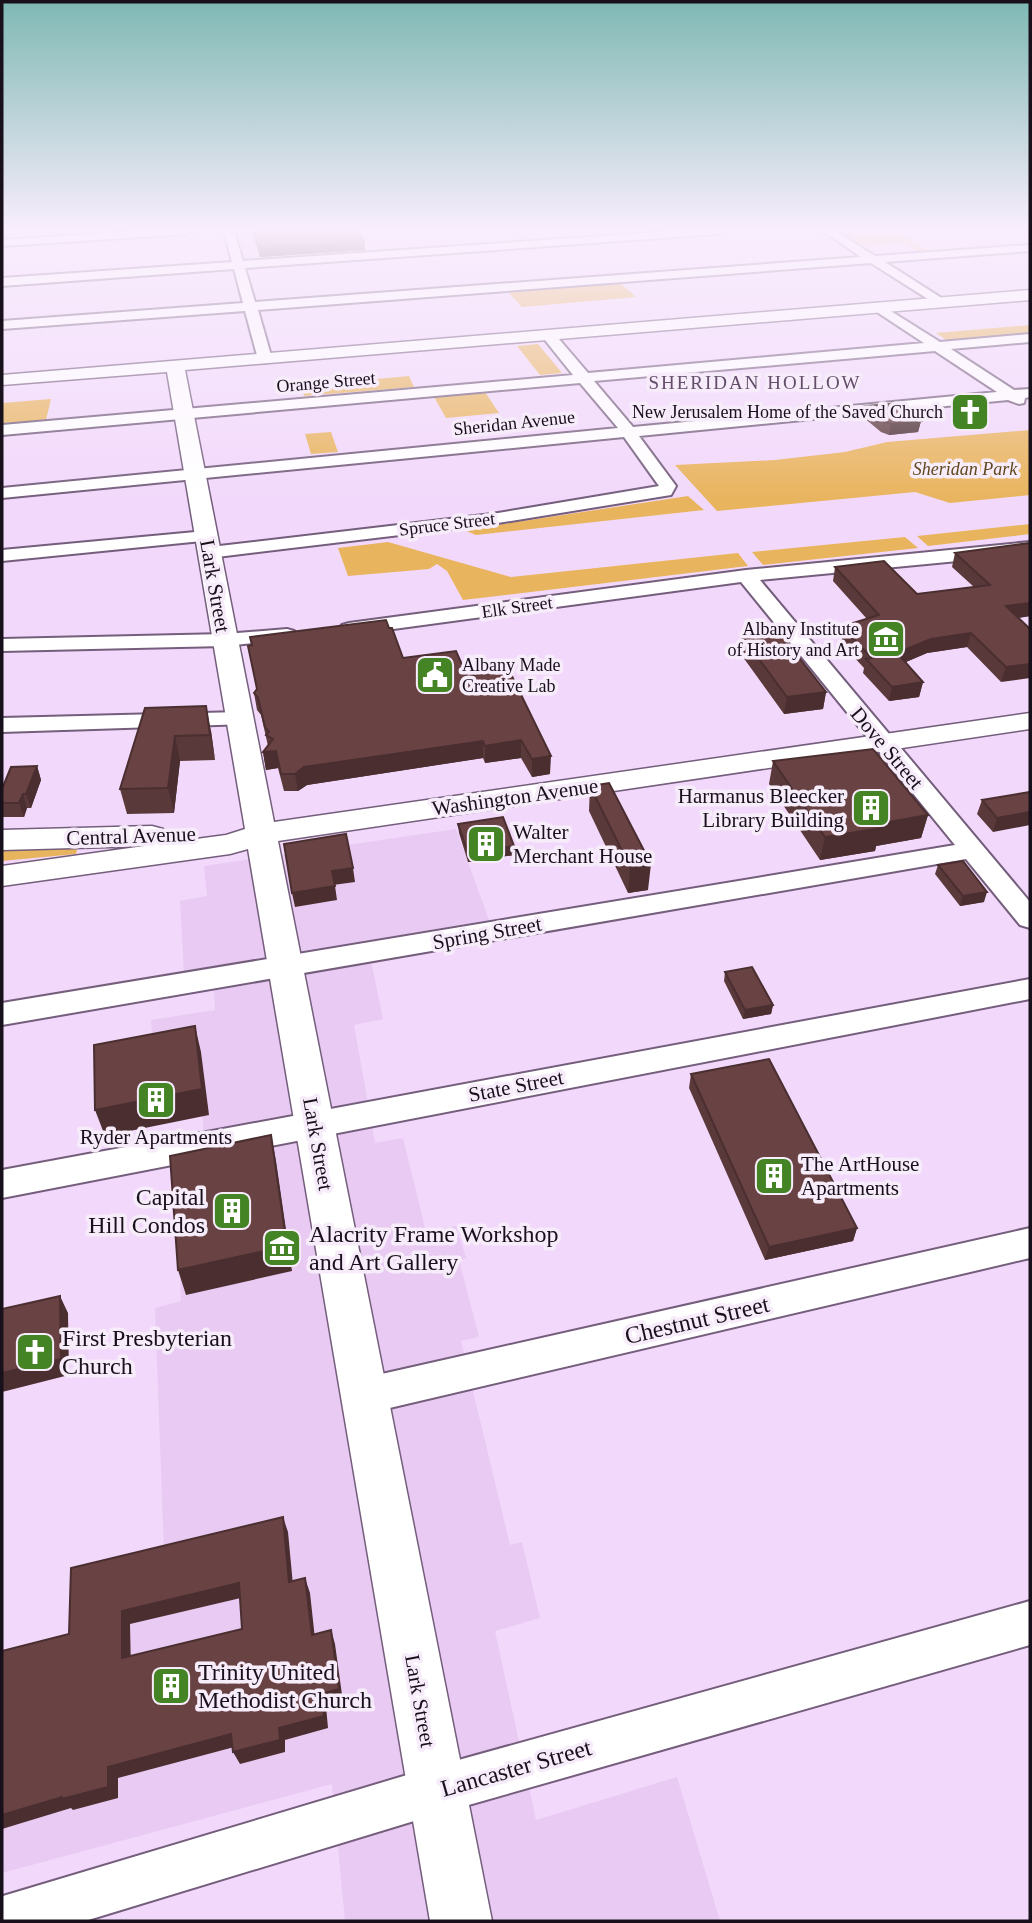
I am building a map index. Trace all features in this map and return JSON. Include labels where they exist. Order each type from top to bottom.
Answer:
[{"type":"main road","points":[[2,380],[716,321]]},
{"type":"main road","name":"Lark Street","points":[[175,366],[461,1921]]},
{"type":"main road","name":"Washington Avenue","points":[[7,873],[230,844],[261,834],[1030,721]]},
{"type":"main road","name":"Central Avenue","points":[[2,839],[261,834]]},
{"type":"street","points":[[2,325],[61,321]]},
{"type":"street","points":[[255,321],[265,359]]},
{"type":"street","points":[[899,321],[1030,407]]},
{"type":"street","points":[[548,335],[628,431]]},
{"type":"street","name":"Orange Street","points":[[2,430],[1030,338]]},
{"type":"street","name":"Sheridan Avenue","points":[[2,493],[1030,393]]},
{"type":"street","name":"Spruce Street","points":[[2,556],[208,544],[492,519],[660,493],[668,489],[628,431]]},
{"type":"street","name":"Elk Street","points":[[327,631],[746,576],[1030,548]]},
{"type":"street","name":"Dove Street","points":[[746,576],[1030,919]]},
{"type":"street","points":[[2,645],[225,640],[301,634]]},
{"type":"street","points":[[2,725],[240,719]]},
{"type":"street","name":"Spring Street","points":[[2,1014],[973,850]]},
{"type":"street","name":"State Street","points":[[2,1184],[1030,989]]},
{"type":"street","name":"Chestnut Street","points":[[364,1396],[1030,1243]]},
{"type":"street","name":"Lancaster Street","points":[[3,1921],[436,1790],[1030,1623]]},
{"type":"shaded area","points":[[456,829],[489,920],[367,941],[383,1019],[354,1025],[375,1143],[403,1138],[426,1232],[456,1226],[466,1258],[459,1260],[479,1337],[461,1341],[510,1545],[522,1542],[540,1618],[495,1631],[536,1820],[677,1777],[720,1921],[345,1921],[332,1784],[2,1873],[2,1661],[71,1643],[164,1553],[155,1308],[181,1301],[176,1179],[207,1172],[197,1051],[154,1058],[151,1020],[215,1010],[213,969],[184,973],[180,901],[207,896],[204,866]]},
{"type":"green space","points":[[1030,325],[1030,334],[948,341],[936,333]]},
{"type":"green space","points":[[538,344],[562,373],[540,375],[517,346]]},
{"type":"green space","points":[[409,376],[414,387],[304,396],[301,386]]},
{"type":"green space","points":[[485,392],[499,413],[446,418],[434,397]]},
{"type":"green space","points":[[51,399],[46,420],[2,423],[2,403]]},
{"type":"green space","name":"Sheridan Park","points":[[1030,430],[1030,495],[950,503],[915,492],[717,511],[675,465],[775,460],[845,452],[887,442]]},
{"type":"green space","points":[[331,432],[338,452],[311,454],[305,434]]},
{"type":"green space","points":[[688,496],[704,510],[476,535],[464,530]]},
{"type":"green space","points":[[1030,524],[1030,534],[928,546],[917,536]]},
{"type":"green space","points":[[905,537],[918,548],[763,565],[752,552]]},
{"type":"green space","points":[[388,542],[511,577],[738,553],[748,566],[463,600],[447,571],[437,564],[429,569],[348,576],[338,548]]},
{"type":"green space","points":[[78,845],[76,854],[2,861],[2,847]]},
{"type":"building","points":[[898,403],[921,421],[891,424],[865,406]]},
{"type":"building","points":[[1030,543],[1030,603],[1006,606],[1030,629],[1030,664],[1006,667],[971,633],[931,639],[897,653],[923,682],[892,687],[866,659],[872,658],[844,629],[858,626],[853,623],[879,615],[835,567],[884,561],[917,594],[990,585],[955,553]]},
{"type":"building","points":[[386,620],[389,628],[392,628],[403,658],[456,651],[467,676],[509,670],[551,756],[532,759],[521,740],[485,746],[483,741],[304,767],[295,774],[281,774],[276,751],[263,752],[273,739],[266,735],[269,732],[254,693],[257,689],[248,646],[252,645],[250,637]]},
{"type":"building","points":[[778,631],[826,692],[787,697],[742,636]]},
{"type":"building","points":[[206,706],[210,735],[175,736],[168,788],[120,789],[145,708]]},
{"type":"building","points":[[873,749],[928,815],[878,824],[881,828],[825,837],[773,761]]},
{"type":"building","points":[[37,766],[26,794],[23,794],[19,803],[2,803],[2,789],[11,767]]},
{"type":"building","points":[[609,783],[651,864],[630,867],[590,786]]},
{"type":"building","points":[[1030,792],[1030,812],[997,818],[982,800]]},
{"type":"building","name":"Walter Merchant House","points":[[503,817],[514,846],[468,853],[458,824]]},
{"type":"building","points":[[346,834],[353,868],[332,871],[335,886],[292,893],[284,844]]},
{"type":"building","points":[[963,861],[987,892],[963,896],[938,865]]},
{"type":"building","points":[[752,967],[773,1005],[745,1010],[725,972]]},
{"type":"building","points":[[195,1026],[202,1089],[95,1110],[94,1045]]},
{"type":"building","name":"The ArtHouse Apartments","points":[[769,1059],[857,1228],[769,1247],[691,1074]]},
{"type":"building","name":"Capital Hill Condos","points":[[271,1135],[287,1246],[178,1270],[170,1156]]},
{"type":"building","name":"First Presbyterian Church","points":[[60,1296],[61,1359],[2,1373],[2,1309]]},
{"type":"building","name":"Trinity United Methodist Church","points":[[283,1517],[289,1582],[305,1578],[312,1635],[331,1630],[339,1689],[321,1694],[324,1716],[279,1728],[280,1740],[233,1752],[231,1734],[108,1767],[108,1787],[2,1815],[2,1651],[69,1634],[71,1568]],"holes":[[[239,1583],[242,1629],[122,1658],[122,1611]]]},
{"type":"place","name":"New Jerusalem Home of the Saved Church","points":[[970,412]]},
{"type":"place","name":"Albany Institute of History and Art","points":[[886,639]]},
{"type":"place","name":"Albany Made Creative Lab","points":[[435,675]]},
{"type":"place","name":"Harmanus Bleecker Library Building","points":[[871,808]]},
{"type":"place","name":"Walter Merchant House","points":[[486,844]]},
{"type":"place","name":"Ryder Apartments","points":[[156,1100]]},
{"type":"place","name":"The ArtHouse Apartments","points":[[774,1176]]},
{"type":"place","name":"Capital Hill Condos","points":[[232,1211]]},
{"type":"place","name":"Alacrity Frame Workshop and Art Gallery","points":[[282,1248]]},
{"type":"place","name":"First Presbyterian Church","points":[[35,1352]]},
{"type":"place","name":"Trinity United Methodist Church","points":[[171,1686]]},
{"type":"district","name":"SHERIDAN HOLLOW","points":[[755,382]]}]
